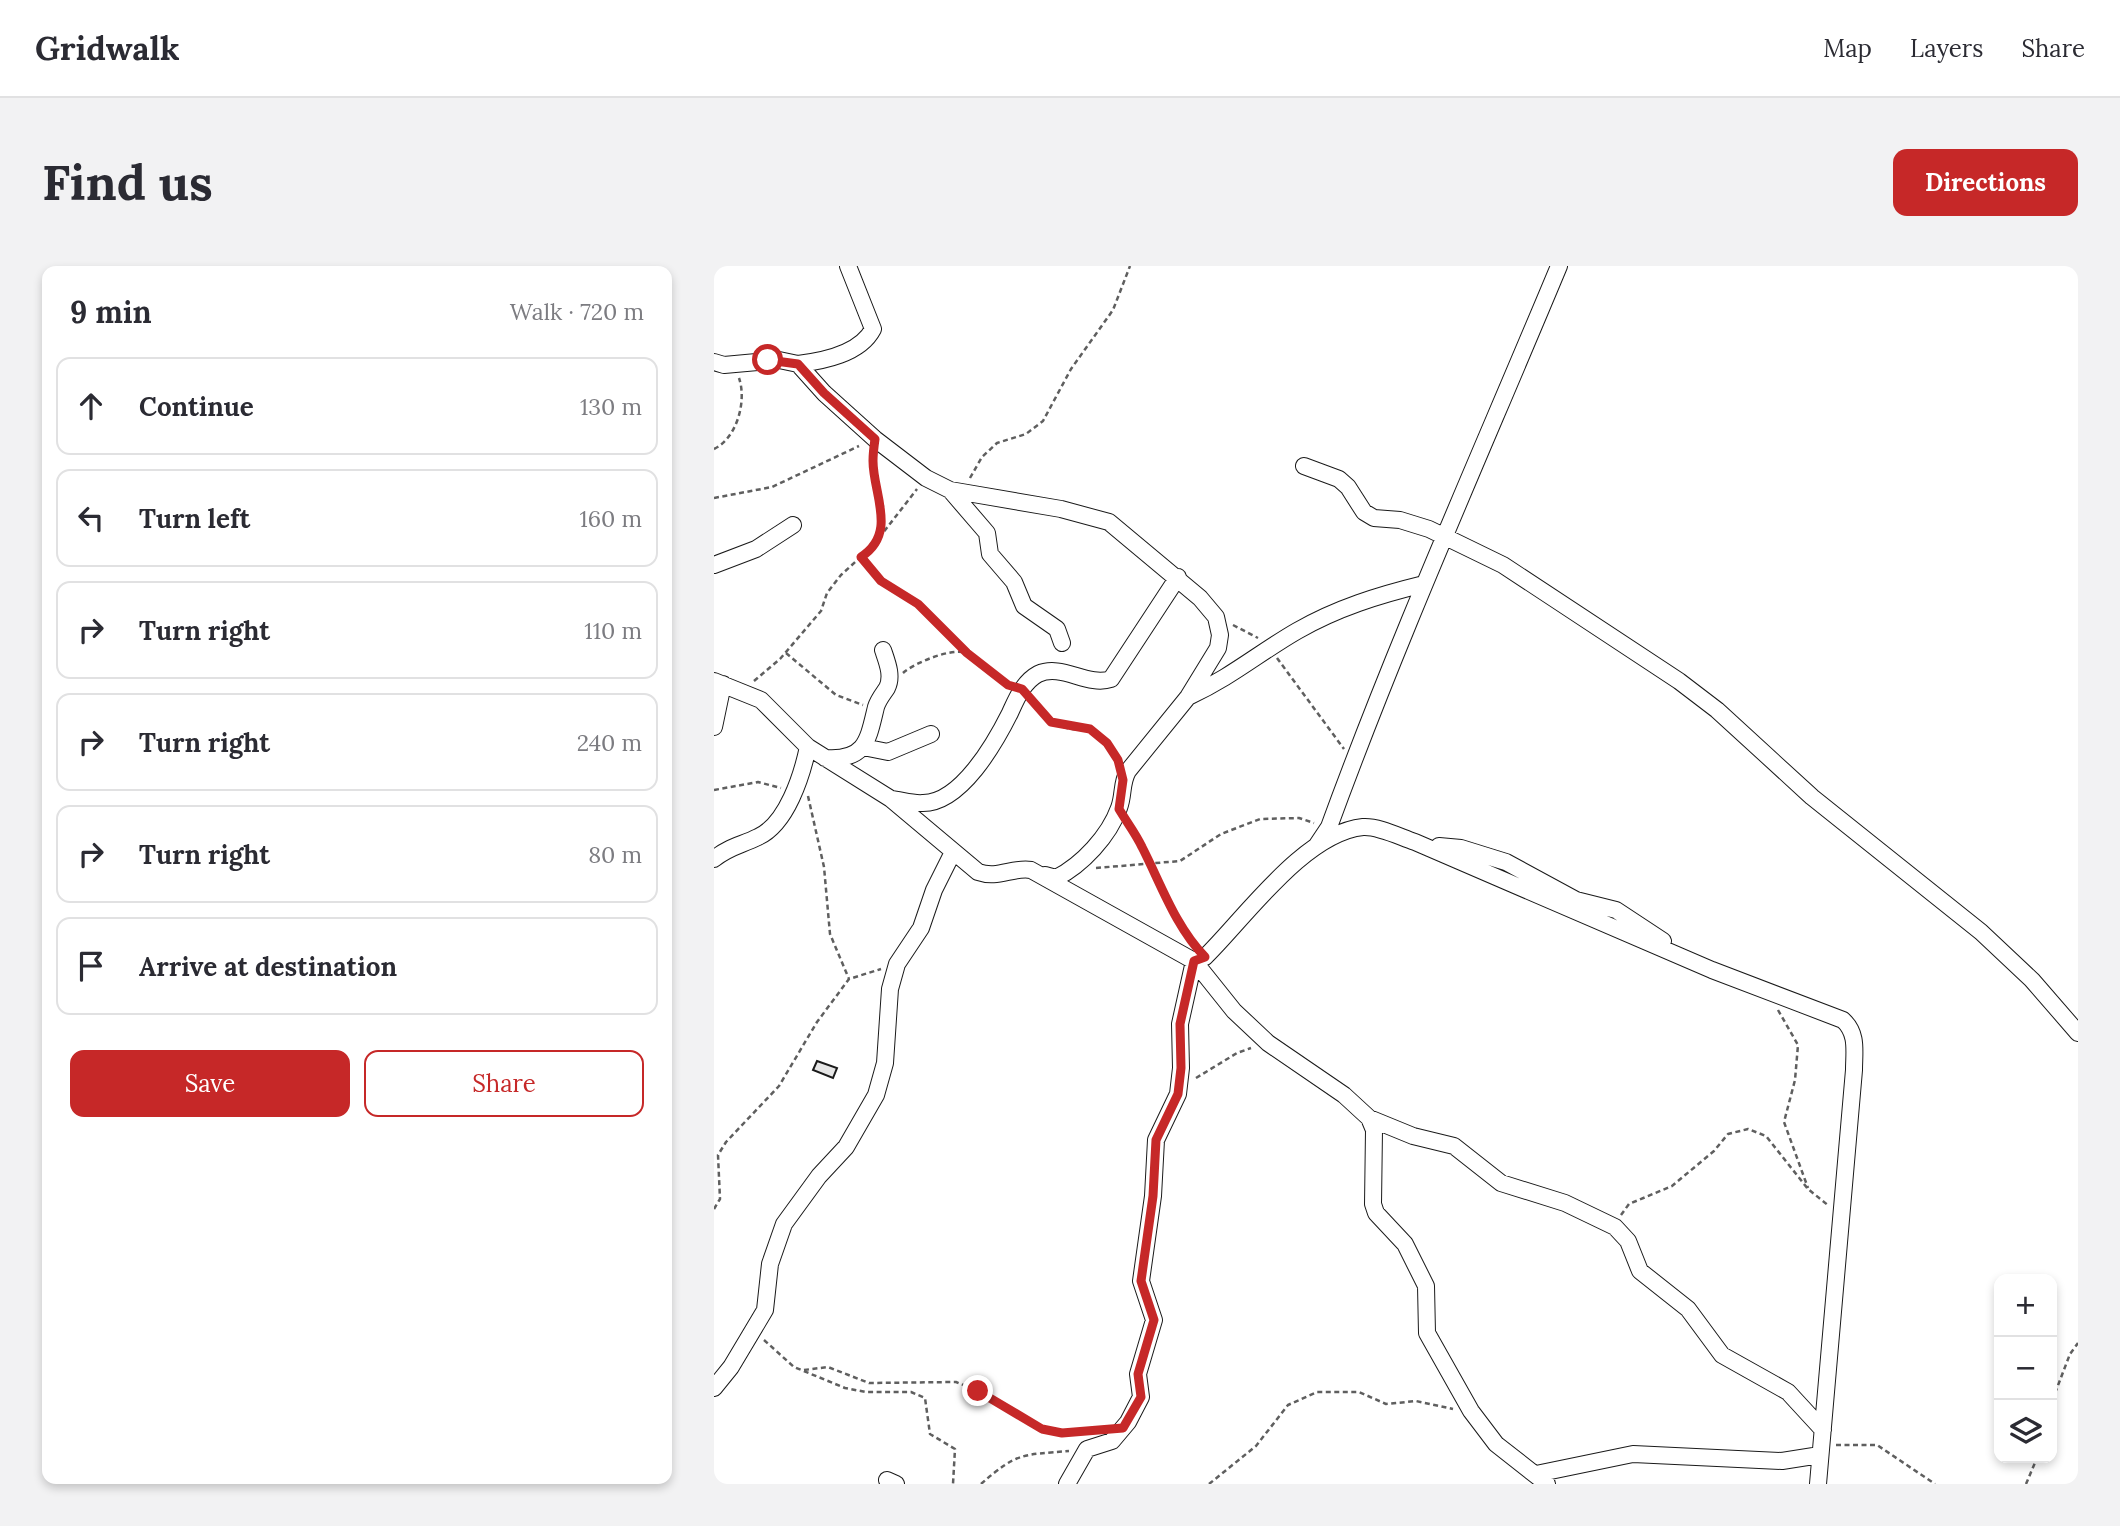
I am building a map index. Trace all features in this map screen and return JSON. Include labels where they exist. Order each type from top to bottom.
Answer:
[{"type":"street","points":[[714,362],[735,365],[779,360],[798,364],[824,360],[862,341],[873,329],[848,266]]},
{"type":"street","points":[[1067,1484],[1087,1449],[1112,1441],[1141,1397],[1138,1374],[1154,1320],[1141,1281],[1153,1196],[1156,1140],[1178,1094],[1181,1068],[1180,1024],[1199,959],[1274,882],[1315,847],[1329,827],[1424,584],[1447,536],[1559,266]]},
{"type":"street","points":[[714,727],[718,682],[743,690],[761,700],[808,747],[891,799],[965,863],[987,875],[997,876],[1017,868],[1056,878],[1082,860],[1119,809],[1123,780],[1188,697],[1218,648],[1220,635],[1216,617],[1178,577],[1110,522],[1061,509],[950,490],[926,478],[875,439],[824,393],[798,364]]},
{"type":"street","points":[[1304,466],[1339,479],[1348,487],[1364,512],[1374,518],[1413,523],[1447,536],[1503,565],[1717,710],[1812,797],[1981,932],[2032,980],[2078,1033]]},
{"type":"street","points":[[950,490],[987,533],[990,554],[1014,582],[1024,606],[1057,629],[1062,643]]},
{"type":"street","points":[[714,565],[756,550],[793,525]]},
{"type":"street","points":[[891,799],[925,804],[960,785],[987,755],[1022,689],[1039,674],[1052,671],[1101,682],[1111,679],[1178,577]]},
{"type":"street","points":[[1188,697],[1229,677],[1269,648],[1351,605],[1424,584]]},
{"type":"street","points":[[825,758],[842,759],[863,747],[870,737],[879,699],[888,686],[889,672],[883,650]]},
{"type":"street","points":[[863,747],[888,752],[930,734]]},
{"type":"street","points":[[714,859],[733,846],[768,832],[802,776],[808,747]]},
{"type":"street","points":[[1329,827],[1364,827],[1415,842],[1681,956],[1829,1013],[1851,1028],[1855,1040],[1854,1070],[1818,1484]]},
{"type":"street","points":[[1315,847],[1364,827]]},
{"type":"street","points":[[714,1388],[765,1310],[770,1264],[784,1224],[846,1147],[876,1095],[886,1063],[890,989],[897,964],[921,928],[934,890],[953,852]]},
{"type":"street","points":[[1045,875],[1199,959],[1234,1011],[1268,1043],[1344,1096],[1369,1118],[1413,1136],[1454,1146],[1500,1183],[1565,1203],[1615,1227],[1628,1241],[1640,1271],[1688,1309],[1723,1355],[1788,1392],[1823,1430]]},
{"type":"street","points":[[1369,1118],[1374,1130],[1372,1185],[1376,1213],[1405,1244],[1426,1286],[1427,1333],[1478,1420],[1496,1444],[1541,1479],[1633,1454],[1782,1461],[1820,1455]]},
{"type":"path","points":[[950,490],[968,480],[982,457],[997,443],[1026,434],[1043,421],[1070,369],[1105,324],[1130,266]]},
{"type":"path","points":[[714,449],[722,444],[742,411],[742,386],[735,365]]},
{"type":"path","points":[[714,498],[772,487],[793,480],[806,469],[875,439],[873,460],[883,511],[876,543]]},
{"type":"path","points":[[743,690],[786,653],[821,611],[833,584],[876,543],[894,515],[926,478]]},
{"type":"path","points":[[861,557],[881,581],[918,604],[967,653],[1008,685],[1022,689],[1051,722],[1097,733],[1113,749],[1123,780]]},
{"type":"path","points":[[1216,617],[1245,630],[1269,648],[1354,763]]},
{"type":"path","points":[[888,686],[920,662],[960,651],[967,653]]},
{"type":"path","points":[[786,653],[836,695],[862,704],[876,714]]},
{"type":"path","points":[[802,776],[815,818],[830,934],[849,979]]},
{"type":"path","points":[[714,790],[758,782],[794,792]]},
{"type":"path","points":[[1119,809],[1199,959]]},
{"type":"path","points":[[1095,869],[1187,859],[1221,834],[1260,819],[1299,818],[1329,827]]},
{"type":"path","points":[[714,1158],[747,1117],[761,1107],[779,1086],[817,1023],[849,979],[897,964]]},
{"type":"path","points":[[1768,991],[1798,1045],[1795,1080],[1784,1122],[1803,1168],[1808,1189]]},
{"type":"path","points":[[1178,1094],[1202,1072],[1237,1053],[1268,1043]]},
{"type":"path","points":[[1615,1227],[1629,1203],[1671,1186],[1737,1130],[1758,1131],[1766,1136],[1808,1189],[1840,1215]]},
{"type":"path","points":[[714,1209],[720,1199],[718,1155]]},
{"type":"path","points":[[753,1331],[794,1367],[845,1388],[866,1392],[911,1392],[925,1398],[930,1434],[955,1448],[953,1484]]},
{"type":"path","points":[[2052,1400],[2070,1354],[2078,1343]]},
{"type":"path","points":[[804,1370],[828,1367],[869,1383],[923,1384],[946,1380],[978,1391],[1042,1429],[1062,1433],[1123,1428]]},
{"type":"path","points":[[1209,1484],[1256,1446],[1288,1405],[1317,1392],[1359,1392],[1386,1404],[1434,1402],[1478,1420]]},
{"type":"path","points":[[1823,1430],[1834,1444],[1877,1445],[1935,1484]]},
{"type":"path","points":[[981,1484],[1019,1456],[1034,1452],[1087,1449]]},
{"type":"path","points":[[2026,1484],[2035,1463]]},
{"type":"building","points":[[817,1061],[837,1068],[833,1078],[813,1070]]},
{"type":"route","points":[[768,360],[798,364],[824,393],[875,439],[873,460],[883,511],[876,543],[861,557],[881,581],[918,604],[940,628],[999,679],[1022,689],[1051,722],[1090,729],[1113,749],[1123,780],[1119,809],[1142,846],[1159,885],[1191,943],[1205,957],[1194,961],[1180,1024],[1181,1068],[1178,1094],[1156,1140],[1153,1196],[1141,1281],[1154,1320],[1138,1374],[1142,1391],[1138,1406],[1123,1428],[1062,1433],[1042,1429],[978,1391]]}]
